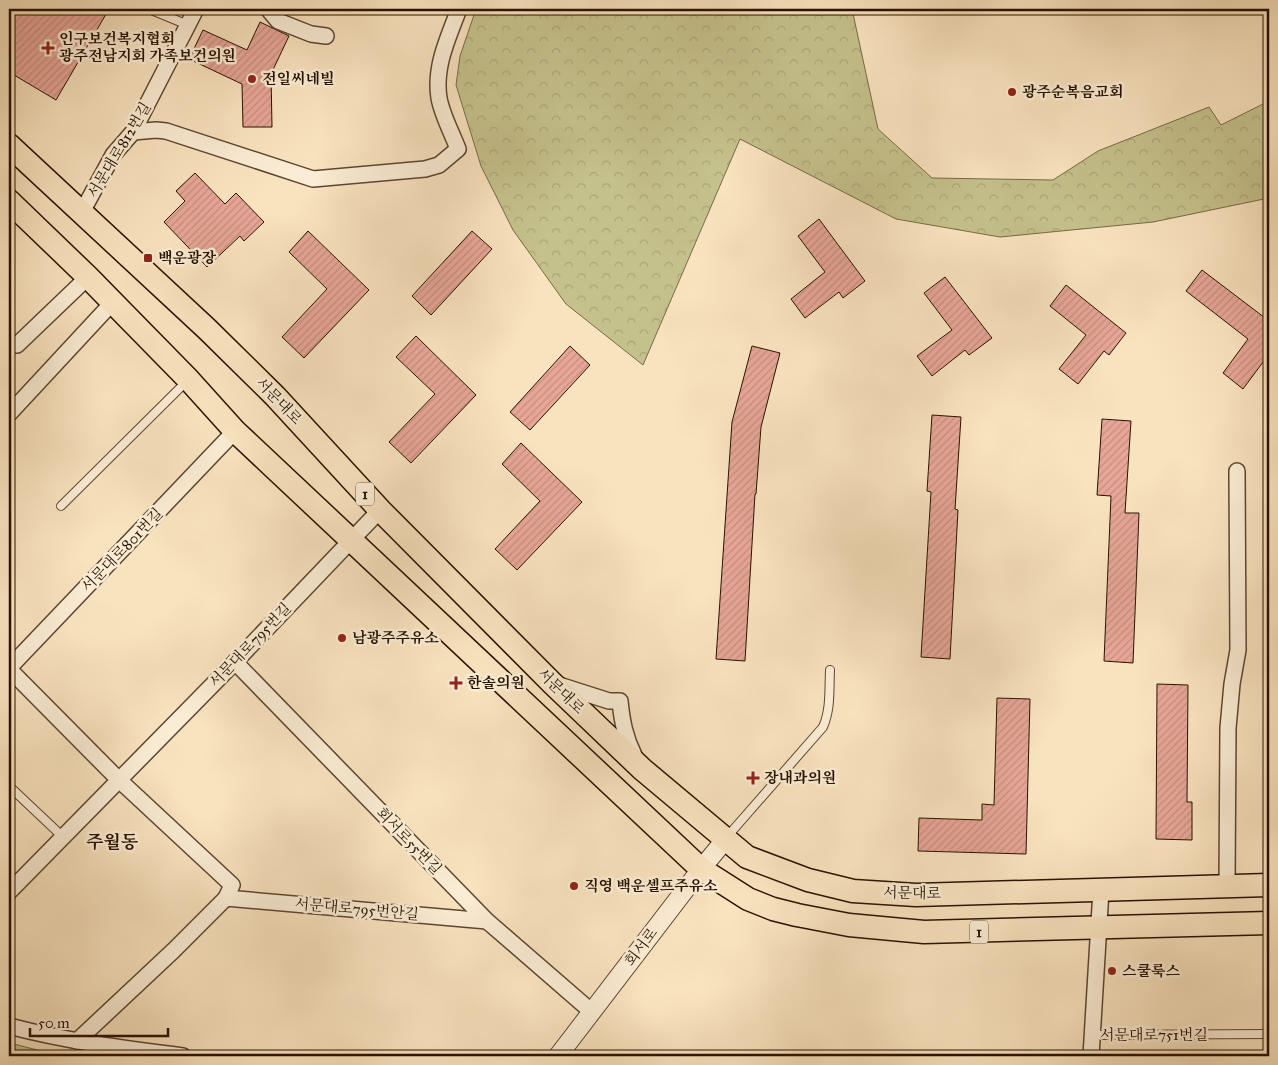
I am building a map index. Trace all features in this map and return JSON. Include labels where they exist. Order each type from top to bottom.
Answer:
[{"type":"main road","name":"서문대로","points":[[9,145],[200,322],[275,396],[380,510],[552,683],[642,769],[747,857],[808,880],[853,891],[916,895],[1269,885]]},
{"type":"main road","name":"1","points":[[9,201],[113,302],[189,380],[235,431],[350,540],[700,869],[748,899],[773,909],[849,925],[924,932],[1269,923]]},
{"type":"street","name":"서문대로812번길","points":[[82,212],[113,155],[133,132],[196,9]]},
{"type":"street","points":[[268,9],[278,21],[311,34],[326,36]]},
{"type":"street","points":[[133,132],[166,131],[313,179],[425,169],[439,165],[458,149],[439,100],[438,79],[441,58],[459,9]]},
{"type":"street","points":[[9,343],[17,345],[88,277]]},
{"type":"street","points":[[9,414],[113,302]]},
{"type":"street","name":"서문대로801번길","points":[[118,779],[9,668],[235,431]]},
{"type":"street","points":[[1227,886],[1228,728],[1238,650],[1237,472]]},
{"type":"street","name":"서문대로795번길","points":[[9,891],[235,662],[380,510]]},
{"type":"street","name":"회서로55번길","points":[[235,662],[487,921],[592,1012]]},
{"type":"street","points":[[552,683],[609,701],[620,701],[626,740],[642,769]]},
{"type":"street","points":[[77,1041],[173,952],[226,898],[232,885],[118,779]]},
{"type":"street","name":"회서로","points":[[558,1056],[700,869],[725,840]]},
{"type":"street","name":"서문대로751번길","points":[[1093,1035],[1101,890]]},
{"type":"street","name":"서문대로795번안길","points":[[226,898],[487,921]]},
{"type":"street","points":[[9,1026],[77,1041],[183,1056]]},
{"type":"street","points":[[1091,1056],[1093,1035]]},
{"type":"lane","points":[[149,9],[188,25]]},
{"type":"lane","points":[[61,506],[189,380]]},
{"type":"lane","points":[[725,840],[823,727],[828,712],[830,670]]},
{"type":"lane","points":[[9,786],[63,837]]},
{"type":"lane","name":"서문대로751번길","points":[[1093,1035],[1269,1034]]},
{"type":"green space","points":[[476,9],[852,9],[878,129],[932,178],[1053,180],[1098,151],[1209,107],[1221,125],[1269,101],[1269,202],[1264,199],[1153,222],[1000,237],[896,219],[740,139],[643,365],[566,304],[513,230],[481,166],[456,85],[460,56]]},
{"type":"green space","points":[[9,1042],[14,1044],[60,1056],[9,1056]]},
{"type":"building","name":"인구보건복지협회 광주전남지회 가족보건의원","points":[[17,9],[109,9],[56,100],[9,72],[9,23]]},
{"type":"building","name":"전일씨네빌","points":[[260,22],[289,36],[271,74],[272,127],[243,127],[242,84],[189,59],[203,30],[247,50]]},
{"type":"building","points":[[195,173],[225,204],[236,193],[264,222],[244,241],[240,236],[207,267],[164,222],[185,201],[176,191]]},
{"type":"building","points":[[819,219],[865,281],[843,298],[839,292],[805,318],[791,299],[825,272],[798,236]]},
{"type":"building","points":[[308,231],[369,290],[304,358],[282,337],[327,289],[289,252]]},
{"type":"building","points":[[472,231],[492,249],[431,315],[412,296]]},
{"type":"building","points":[[1202,270],[1269,321],[1269,354],[1243,389],[1223,373],[1248,339],[1186,291]]},
{"type":"building","points":[[945,277],[992,338],[969,355],[965,350],[932,376],[917,356],[952,330],[924,293]]},
{"type":"building","points":[[1066,285],[1126,333],[1109,355],[1104,351],[1078,384],[1059,369],[1086,335],[1050,306]]},
{"type":"building","points":[[416,336],[476,395],[411,463],[389,442],[435,394],[396,357]]},
{"type":"building","points":[[570,346],[590,365],[530,430],[510,412]]},
{"type":"building","points":[[752,346],[780,353],[761,427],[745,661],[716,659],[732,422]]},
{"type":"building","points":[[932,415],[961,417],[955,509],[958,510],[950,659],[921,657],[931,492],[927,491]]},
{"type":"building","points":[[1102,419],[1131,421],[1125,513],[1139,513],[1133,663],[1104,661],[1111,496],[1097,495]]},
{"type":"building","points":[[521,443],[582,502],[517,570],[495,549],[540,501],[502,464]]},
{"type":"building","points":[[1157,684],[1188,685],[1187,802],[1192,802],[1192,840],[1156,839]]},
{"type":"building","points":[[997,698],[1030,699],[1026,854],[918,851],[919,818],[982,820],[982,804],[994,805]]},
{"type":"place","name":"인구보건복지협회 광주전남지회 가족보건의원","points":[[48,48]]},
{"type":"place","name":"전일씨네빌","points":[[252,79]]},
{"type":"place","name":"광주순복음교회","points":[[1012,92]]},
{"type":"place","name":"백운광장","points":[[148,258]]},
{"type":"place","name":"남광주주유소","points":[[342,638]]},
{"type":"place","name":"한솔의원","points":[[456,683]]},
{"type":"place","name":"장내과의원","points":[[753,778]]},
{"type":"place","name":"직영 백운셀프주유소","points":[[574,886]]},
{"type":"place","name":"스쿨룩스","points":[[1112,971]]},
{"type":"district","name":"주월동","points":[[112,842]]}]
